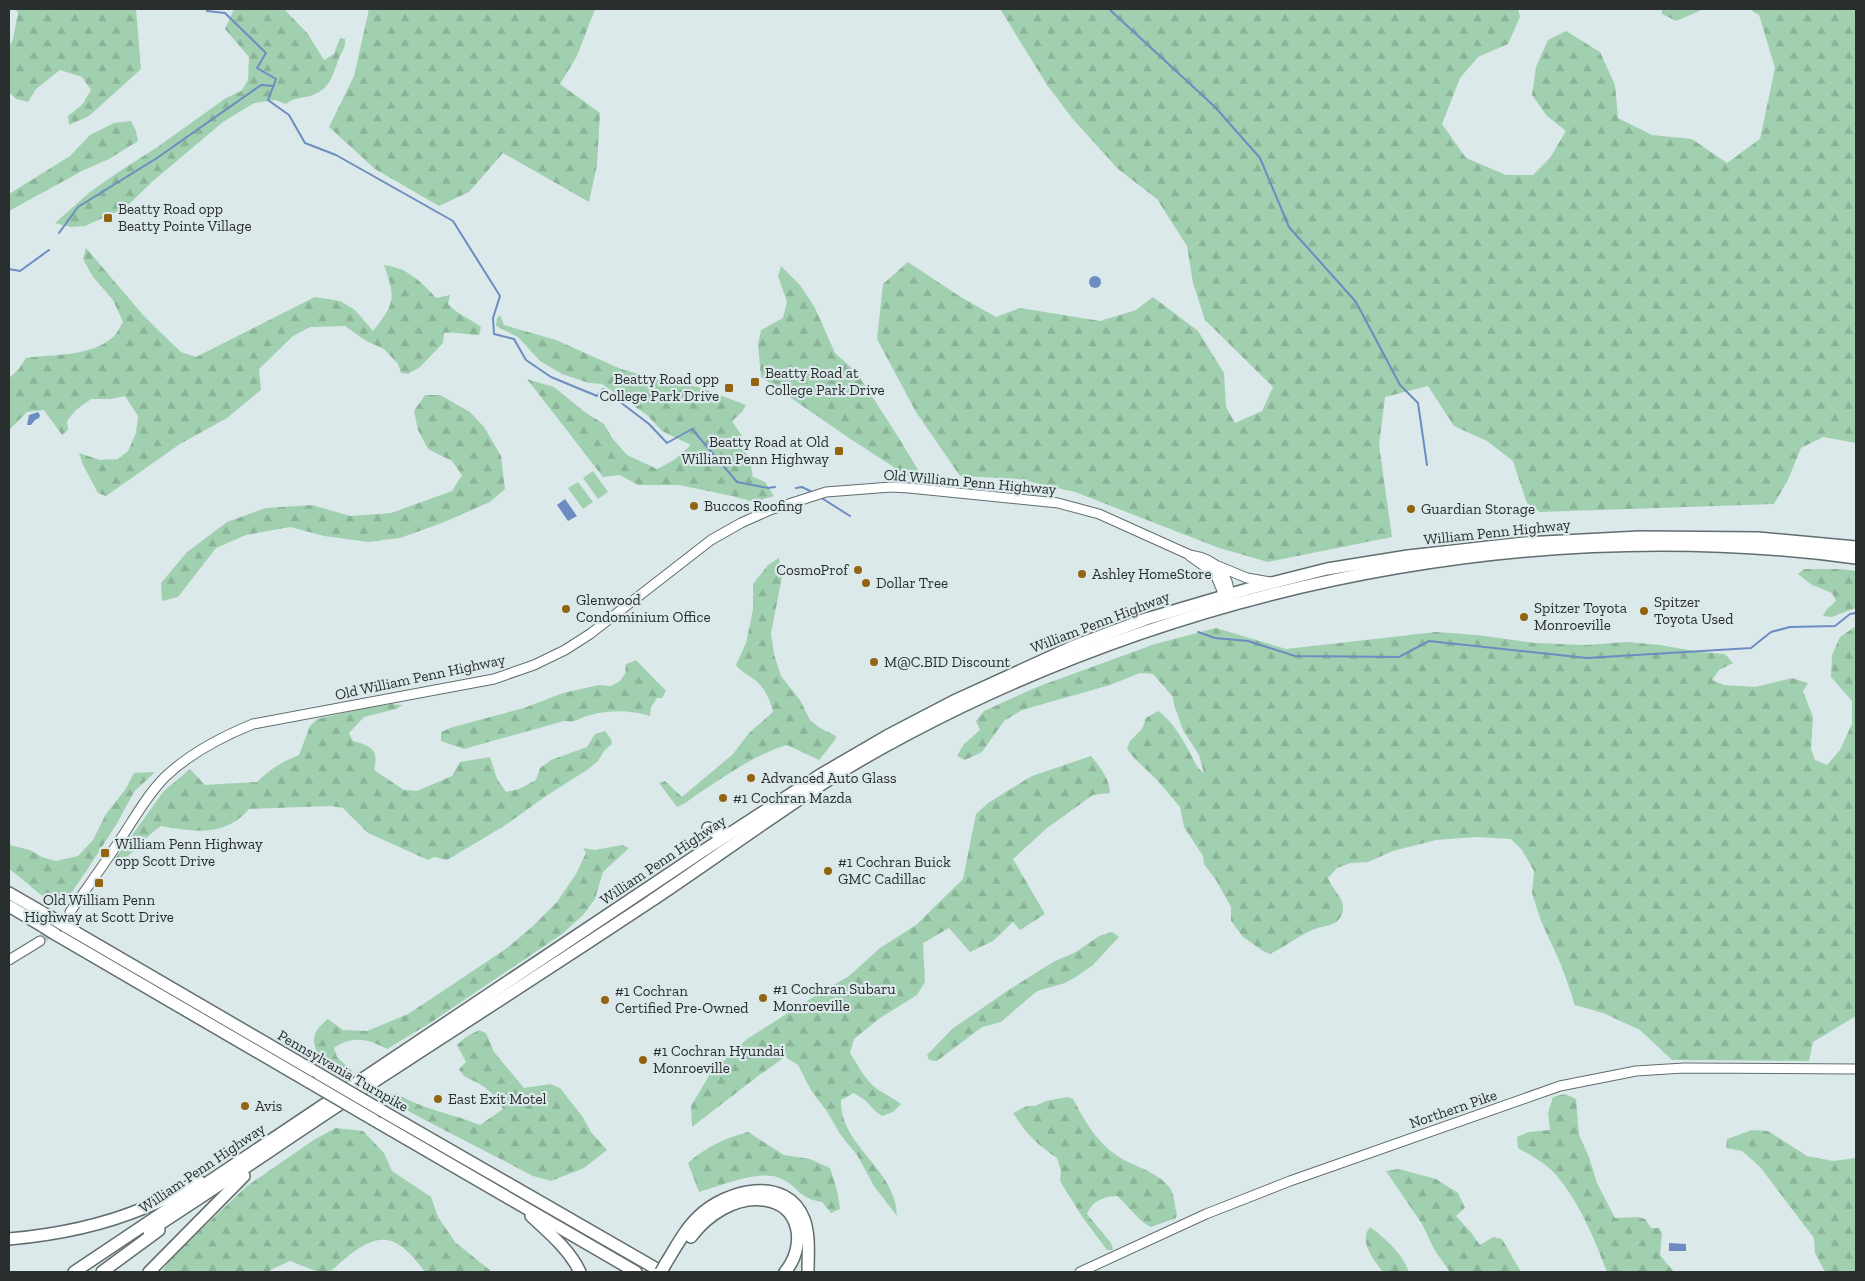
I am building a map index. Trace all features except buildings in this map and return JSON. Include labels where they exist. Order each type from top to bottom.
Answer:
[{"type":"highway","name":"William Penn Highway","points":[[74,1272],[787,795],[853,755],[921,718],[990,683],[1050,656],[1109,633],[1226,594],[1327,569],[1391,558],[1562,540],[1640,537],[1718,537],[1856,547]]},
{"type":"highway","name":"William Penn Highway","points":[[86,1272],[213,1190],[386,1074],[567,958],[805,796],[883,748],[973,701],[1076,658],[1150,631],[1230,606],[1307,586],[1398,568],[1457,559],[1562,549],[1640,546],[1718,546],[1796,550],[1856,558]]},
{"type":"highway","points":[[706,849],[709,837],[708,828],[716,833],[728,835]]},
{"type":"highway","name":"Pennsylvania Turnpike","points":[[9,893],[384,1112],[666,1269]]},
{"type":"highway","name":"Pennsylvania Turnpike","points":[[9,906],[636,1272]]},
{"type":"highway","points":[[149,1272],[269,1152]]},
{"type":"highway","points":[[9,1239],[72,1230],[130,1214],[160,1201],[249,1155]]},
{"type":"highway","points":[[102,1272],[213,1190]]},
{"type":"highway","points":[[666,1269],[688,1229],[706,1210],[719,1201],[734,1195],[759,1190],[780,1195],[792,1202],[804,1219],[807,1234],[808,1272]]},
{"type":"highway","points":[[666,1269],[694,1234],[711,1217],[737,1203],[759,1200],[781,1206],[795,1222],[798,1246],[795,1257],[786,1272]]},
{"type":"highway","points":[[515,1201],[561,1244],[580,1272]]},
{"type":"main road","name":"Old William Penn Highway","points":[[70,912],[100,871],[148,798],[164,778],[202,749],[226,735],[253,724],[494,679],[534,665],[565,650],[590,634],[711,540],[741,523],[803,498],[826,492],[891,487],[1058,503],[1100,514],[1190,555],[1215,574],[1230,606]]},
{"type":"main road","name":"Old William Penn Highway","points":[[1190,555],[1202,557],[1216,565],[1223,573],[1226,594]]},
{"type":"main road","points":[[1216,565],[1238,575],[1273,582]]},
{"type":"main road","points":[[9,960],[40,941]]},
{"type":"main road","name":"Northern Pike","points":[[1080,1272],[1206,1214],[1290,1181],[1560,1086],[1636,1071],[1684,1068],[1856,1069]]},
{"type":"green space","points":[[16,9],[136,9],[141,69],[89,116],[69,125],[68,116],[82,105],[91,90],[82,77],[60,70],[36,89],[28,102],[16,99],[9,92],[9,47],[13,39],[18,13]]},
{"type":"green space","points":[[234,9],[284,9],[308,34],[324,60],[334,54],[340,38],[345,39],[344,49],[333,75],[324,89],[313,95],[290,101],[286,104],[275,100],[254,103],[223,122],[153,181],[125,208],[85,226],[71,227],[55,223],[90,192],[226,98],[241,91],[248,80],[249,57],[225,29]]},
{"type":"green space","points":[[369,9],[595,9],[577,56],[560,84],[600,113],[597,165],[589,202],[503,153],[469,192],[439,206],[375,169],[329,127],[354,76]]},
{"type":"green space","points":[[1000,9],[1518,9],[1520,17],[1508,44],[1478,57],[1460,78],[1442,124],[1466,158],[1506,175],[1533,175],[1550,158],[1566,131],[1547,116],[1532,95],[1536,67],[1548,40],[1566,31],[1600,52],[1615,85],[1618,118],[1652,135],[1692,139],[1727,163],[1760,139],[1775,68],[1759,15],[1749,9],[1856,9],[1856,443],[1823,437],[1801,448],[1788,480],[1774,504],[1540,512],[1527,503],[1513,461],[1487,441],[1454,426],[1428,386],[1385,397],[1379,445],[1392,537],[1268,562],[1219,548],[1075,492],[1018,479],[960,476],[916,412],[877,339],[883,284],[908,262],[959,296],[996,317],[1020,308],[1100,321],[1136,310],[1153,297],[1198,331],[1224,373],[1226,407],[1235,423],[1262,411],[1273,387],[1205,320],[1193,283],[1187,246],[1157,199],[1118,169],[1072,118],[1047,85]]},
{"type":"green space","points":[[1662,9],[1704,9],[1676,21],[1662,14]]},
{"type":"green space","points":[[131,121],[138,141],[109,159],[82,171],[9,211],[9,194],[70,156],[90,135],[114,123]]},
{"type":"green space","points":[[86,248],[143,315],[161,333],[181,352],[196,357],[315,297],[340,301],[355,310],[373,331],[386,314],[391,300],[392,293],[384,265],[407,272],[425,286],[436,298],[450,295],[448,304],[455,311],[481,327],[479,335],[444,333],[443,343],[420,367],[408,374],[401,373],[398,364],[384,349],[366,341],[345,326],[310,327],[293,336],[259,369],[261,390],[227,418],[180,444],[106,496],[98,493],[83,465],[79,453],[100,460],[118,459],[128,451],[136,433],[138,416],[125,396],[111,399],[91,399],[76,410],[67,421],[68,430],[62,435],[44,410],[27,412],[9,430],[9,378],[18,370],[26,358],[71,354],[93,349],[112,338],[123,322],[113,300],[93,277],[83,259]]},
{"type":"green space","points":[[781,266],[800,285],[815,308],[835,353],[857,373],[924,480],[909,477],[761,377],[758,345],[761,330],[783,318],[787,302],[778,276]]},
{"type":"green space","points":[[500,315],[504,325],[556,340],[621,369],[659,380],[698,387],[746,405],[742,412],[732,421],[742,436],[753,477],[765,482],[774,496],[754,502],[679,485],[638,485],[620,475],[603,477],[527,379],[554,387],[586,413],[604,424],[612,438],[627,455],[657,469],[674,460],[690,446],[662,431],[647,415],[602,384],[589,383],[562,374],[540,361],[518,337],[496,326],[497,318]]},
{"type":"green space","points":[[425,395],[440,395],[470,412],[484,427],[501,456],[505,489],[490,502],[442,523],[400,538],[368,542],[324,536],[290,527],[246,535],[216,548],[178,597],[162,601],[161,583],[187,552],[227,522],[266,508],[312,505],[350,516],[391,513],[452,491],[462,475],[452,461],[428,449],[418,430],[414,411]]},
{"type":"green space","points":[[593,471],[608,492],[598,499],[583,478]]},
{"type":"green space","points":[[578,482],[593,502],[583,509],[568,488]]},
{"type":"green space","points":[[779,558],[782,577],[771,633],[774,654],[781,676],[800,700],[810,720],[820,728],[836,736],[835,740],[819,760],[787,745],[777,748],[735,769],[677,807],[659,783],[665,781],[682,797],[733,754],[749,733],[773,712],[769,698],[761,686],[736,665],[746,643],[753,610],[753,584],[768,565]]},
{"type":"green space","points":[[1804,569],[1856,571],[1856,608],[1831,617],[1823,616],[1826,610],[1836,601],[1832,593],[1812,585],[1798,574]]},
{"type":"green space","points":[[1856,626],[1856,1016],[1813,1042],[1809,1061],[1672,1060],[1640,1030],[1603,1013],[1575,1005],[1562,967],[1541,921],[1532,893],[1534,871],[1522,850],[1511,839],[1477,837],[1436,840],[1393,851],[1368,862],[1351,863],[1337,868],[1328,878],[1343,905],[1339,919],[1336,922],[1305,933],[1270,954],[1263,951],[1243,937],[1231,921],[1231,907],[1216,880],[1204,864],[1203,856],[1184,827],[1180,807],[1127,749],[1130,741],[1142,729],[1146,718],[1158,711],[1177,731],[1196,765],[1204,773],[1199,755],[1183,730],[1173,697],[1153,674],[1140,673],[1110,685],[1022,710],[1004,721],[982,752],[965,760],[957,756],[964,744],[980,730],[976,721],[984,711],[1037,687],[1155,644],[1216,628],[1286,649],[1436,632],[1477,635],[1535,643],[1586,645],[1627,642],[1725,654],[1733,663],[1719,670],[1712,680],[1724,685],[1755,687],[1792,678],[1808,683],[1803,691],[1813,717],[1811,749],[1815,760],[1827,765],[1840,750],[1852,724],[1852,701],[1831,677],[1832,655],[1840,637]]},
{"type":"green space","points":[[636,660],[666,691],[662,698],[657,698],[651,707],[650,716],[628,712],[598,713],[575,721],[564,721],[464,749],[441,741],[441,732],[453,727],[524,708],[563,693],[599,685],[611,686],[620,681],[625,674],[626,664]]},
{"type":"green space","points":[[391,704],[403,705],[396,709],[364,717],[349,733],[353,741],[369,747],[375,753],[374,770],[404,790],[417,791],[452,776],[460,762],[490,757],[497,779],[506,792],[519,789],[536,780],[540,768],[551,760],[587,747],[595,734],[605,731],[612,744],[604,751],[598,761],[587,770],[504,826],[447,860],[434,857],[428,860],[368,833],[343,808],[331,806],[249,809],[230,824],[208,830],[185,830],[161,826],[128,856],[116,864],[114,860],[164,791],[190,769],[205,785],[257,782],[276,766],[299,755],[310,726],[317,719]]},
{"type":"green space","points":[[1091,756],[1106,778],[1110,793],[1093,795],[1047,828],[1013,859],[1045,914],[1020,930],[1013,922],[993,941],[970,952],[949,928],[923,943],[925,982],[917,995],[880,1018],[854,1039],[850,1053],[865,1077],[877,1089],[901,1104],[893,1112],[882,1116],[854,1093],[841,1100],[843,1116],[849,1131],[888,1185],[895,1200],[897,1216],[874,1186],[857,1155],[840,1134],[828,1113],[811,1090],[798,1065],[785,1057],[692,1127],[691,1106],[710,1074],[747,1039],[849,976],[880,948],[916,925],[963,879],[976,814],[988,803],[1032,776]]},
{"type":"green space","points":[[155,772],[134,792],[116,825],[89,867],[72,892],[58,904],[38,893],[9,869],[9,845],[30,850],[42,857],[56,861],[78,856],[93,840],[106,814],[125,790],[134,773]]},
{"type":"green space","points":[[622,845],[629,848],[603,872],[595,899],[583,915],[562,934],[427,1025],[387,1049],[374,1043],[360,1040],[347,1041],[334,1048],[337,1057],[353,1072],[347,1076],[318,1055],[314,1043],[315,1035],[319,1027],[328,1019],[343,1030],[367,1031],[408,1014],[507,948],[532,927],[557,902],[576,874],[586,853],[583,848],[595,850]]},
{"type":"green space","points":[[1112,932],[1119,937],[1093,965],[1076,977],[1065,983],[1037,991],[1001,1022],[982,1027],[937,1061],[929,1060],[927,1055],[952,1029],[1055,961],[1076,952],[1099,936]]},
{"type":"green space","points":[[479,1030],[486,1033],[494,1052],[524,1088],[550,1084],[560,1088],[582,1116],[591,1132],[607,1150],[584,1168],[551,1181],[533,1176],[392,1102],[389,1095],[396,1093],[426,1107],[480,1125],[503,1109],[488,1090],[466,1077],[459,1069],[466,1062],[457,1045],[466,1037]]},
{"type":"green space","points":[[1565,1094],[1576,1099],[1579,1135],[1589,1157],[1597,1183],[1615,1218],[1637,1217],[1645,1219],[1651,1228],[1659,1228],[1662,1233],[1660,1255],[1674,1272],[1607,1272],[1586,1221],[1565,1186],[1548,1167],[1518,1148],[1517,1137],[1528,1132],[1550,1130],[1548,1113],[1553,1097]]},
{"type":"green space","points":[[1067,1097],[1073,1099],[1095,1135],[1118,1157],[1156,1175],[1166,1183],[1173,1194],[1176,1218],[1151,1227],[1142,1222],[1117,1196],[1099,1200],[1092,1205],[1087,1214],[1111,1243],[1113,1250],[1107,1250],[1083,1218],[1060,1181],[1061,1171],[1057,1158],[1032,1138],[1013,1113],[1027,1106],[1035,1106],[1046,1101]]},
{"type":"green space","points":[[336,1128],[363,1131],[384,1153],[392,1171],[431,1197],[438,1217],[455,1242],[492,1272],[425,1272],[416,1260],[398,1244],[380,1240],[359,1249],[327,1272],[314,1270],[290,1261],[269,1272],[162,1272],[171,1258],[247,1186],[315,1139]]},
{"type":"green space","points":[[1752,1130],[1768,1131],[1807,1156],[1833,1161],[1856,1158],[1856,1272],[1825,1272],[1815,1253],[1814,1238],[1760,1167],[1742,1151],[1726,1148],[1727,1139]]},
{"type":"green space","points":[[748,1132],[784,1155],[810,1159],[830,1168],[837,1190],[840,1209],[831,1213],[822,1202],[808,1198],[788,1182],[773,1176],[741,1179],[699,1192],[688,1163],[716,1144]]},
{"type":"green space","points":[[1399,1169],[1436,1179],[1458,1193],[1465,1208],[1456,1216],[1480,1245],[1493,1237],[1502,1239],[1521,1272],[1450,1272],[1434,1249],[1422,1224],[1386,1171]]},
{"type":"green space","points":[[1370,1227],[1393,1247],[1409,1272],[1383,1272],[1366,1244],[1367,1232]]},
{"type":"water","points":[[1095,276],[1101,282],[1095,288],[1089,282]]},
{"type":"water","points":[[38,412],[39,418],[31,425],[27,425],[29,415]]},
{"type":"water","points":[[565,499],[577,516],[568,521],[557,505]]},
{"type":"water","points":[[1669,1243],[1686,1244],[1686,1251],[1669,1251]]},
{"type":"waterway","points":[[207,9],[207,11],[225,13],[266,53],[257,68],[276,79],[268,100],[289,115],[305,143],[336,155],[453,221],[500,296],[493,318],[494,334],[514,339],[526,360],[551,377],[597,396],[603,389],[649,424],[667,443],[692,429],[737,482],[768,488],[775,487]]},
{"type":"waterway","points":[[1109,9],[1215,107],[1260,158],[1289,227],[1356,302],[1400,385],[1418,403],[1427,465]]},
{"type":"waterway","points":[[59,233],[78,207],[157,158],[261,85],[274,86]]},
{"type":"waterway","points":[[9,269],[20,271],[49,250]]},
{"type":"waterway","points":[[796,488],[802,487],[812,492]]},
{"type":"waterway","points":[[820,497],[850,516]]},
{"type":"waterway","points":[[1198,632],[1215,638],[1248,641],[1295,656],[1399,657],[1429,641],[1587,658],[1751,648],[1771,632],[1790,627],[1835,626],[1850,614],[1856,613]]},
{"type":"tunnel","points":[[40,941],[70,912]]},
{"type":"place","name":"Beatty Road opp Beatty Pointe Village","points":[[108,218]]},
{"type":"place","name":"Beatty Road at College Park Drive","points":[[755,382]]},
{"type":"place","name":"Beatty Road opp College Park Drive","points":[[729,388]]},
{"type":"place","name":"Beatty Road at Old William Penn Highway","points":[[839,451]]},
{"type":"place","name":"Buccos Roofing","points":[[694,506]]},
{"type":"place","name":"Guardian Storage","points":[[1411,509]]},
{"type":"place","name":"CosmoProf","points":[[858,570]]},
{"type":"place","name":"Ashley HomeStore","points":[[1082,574]]},
{"type":"place","name":"Dollar Tree","points":[[866,583]]},
{"type":"place","name":"Glenwood Condominium Office","points":[[566,609]]},
{"type":"place","name":"Spitzer Toyota Used","points":[[1644,611]]},
{"type":"place","name":"Spitzer Toyota Monroeville","points":[[1524,617]]},
{"type":"place","name":"M@C.BID Discount","points":[[874,662]]},
{"type":"place","name":"Advanced Auto Glass","points":[[751,778]]},
{"type":"place","name":"#1 Cochran Mazda","points":[[723,798]]},
{"type":"place","name":"William Penn Highway opp Scott Drive","points":[[105,853]]},
{"type":"place","name":"#1 Cochran Buick GMC Cadillac","points":[[828,871]]},
{"type":"place","name":"Old William Penn Highway at Scott Drive","points":[[99,883]]},
{"type":"place","name":"#1 Cochran Subaru Monroeville","points":[[763,998]]},
{"type":"place","name":"#1 Cochran Certified Pre-Owned","points":[[605,1000]]},
{"type":"place","name":"#1 Cochran Hyundai Monroeville","points":[[643,1060]]},
{"type":"place","name":"East Exit Motel","points":[[438,1099]]},
{"type":"place","name":"Avis","points":[[245,1106]]}]
